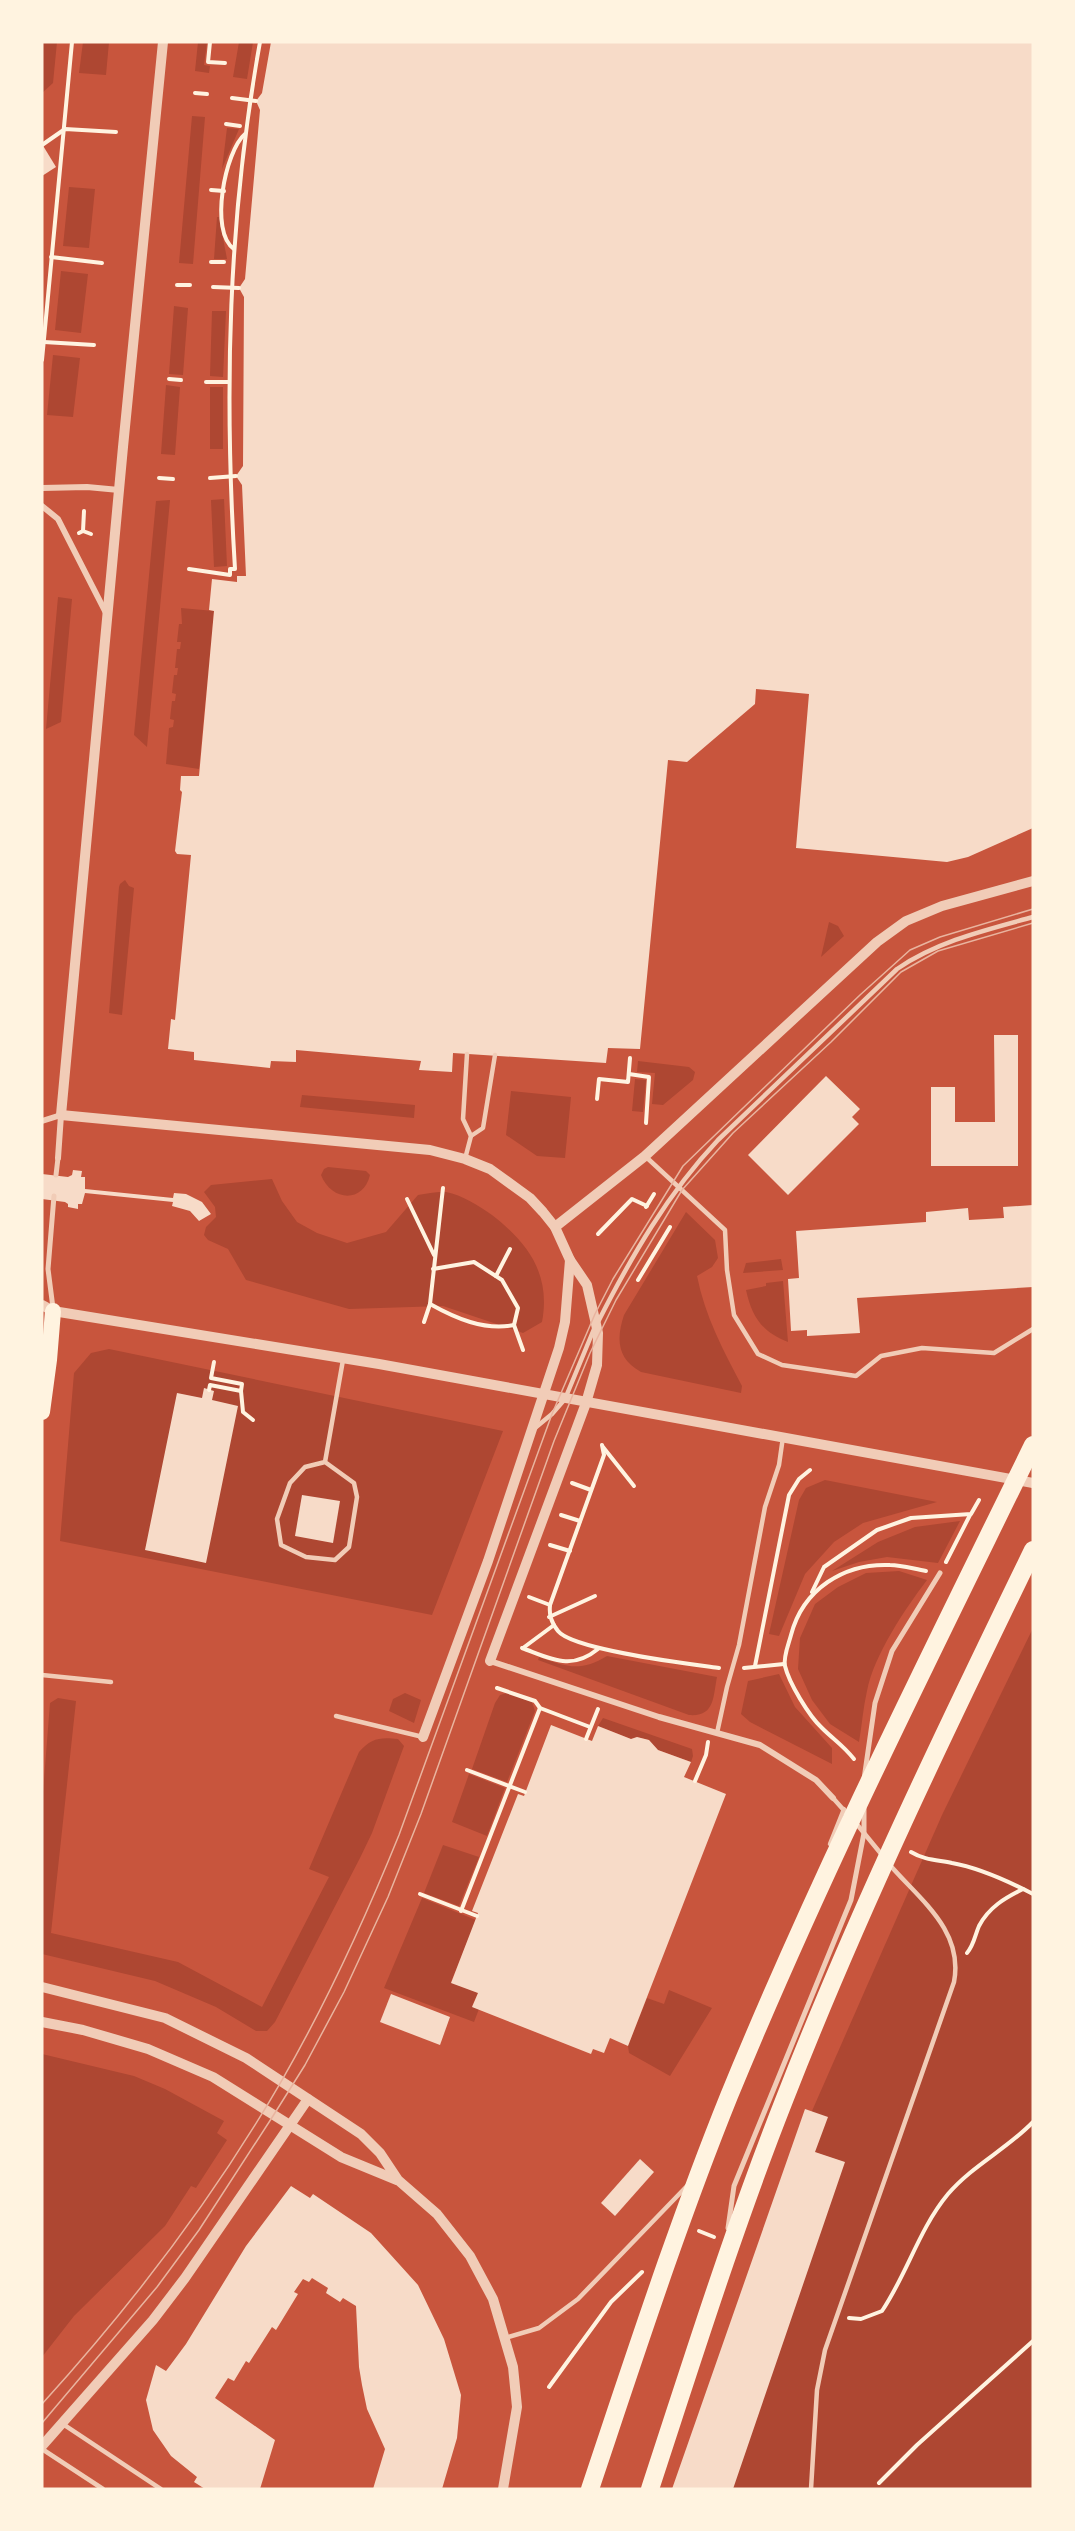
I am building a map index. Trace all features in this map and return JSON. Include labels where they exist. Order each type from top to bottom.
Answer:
[{"type":"highway","points":[[42,1412],[50,1360],[46,1310]]},
{"type":"highway","points":[[590,2489],[654,2301],[729,2098],[851,1818],[1033,1445]]},
{"type":"highway","points":[[650,2489],[743,2209],[822,2007],[891,1845],[1033,1550]]},
{"type":"street","points":[[56,1175],[163,42]]},
{"type":"street","points":[[42,488],[87,487],[119,490]]},
{"type":"street","points":[[42,506],[58,519],[108,616]]},
{"type":"street","points":[[555,1227],[645,1156],[877,942],[906,921],[942,906],[1033,881]]},
{"type":"street","points":[[42,1121],[61,1115],[420,1149],[465,1159],[490,1169],[530,1198],[555,1227],[570,1260],[587,1285],[597,1324],[599,1347],[597,1365],[586,1403],[490,1661],[659,1717],[760,1745],[781,1756],[816,1780],[833,1798]]},
{"type":"street","points":[[54,1196],[46,1310],[343,1358],[1033,1483]]},
{"type":"street","points":[[423,1737],[488,1561],[559,1348],[565,1322],[570,1260]]},
{"type":"street","points":[[650,2466],[726,2242],[734,2186],[851,1900],[864,1833],[864,1771],[875,1703],[892,1651],[940,1573]]},
{"type":"street","points":[[42,1987],[165,2018],[232,2050],[361,2134],[380,2153],[398,2180],[437,2214],[470,2256],[494,2299],[513,2367],[517,2407],[503,2489]]},
{"type":"street","points":[[42,2022],[83,2030],[148,2049],[213,2077],[340,2157],[398,2180]]},
{"type":"street","points":[[42,2448],[172,2295],[308,2099]]},
{"type":"lane","points":[[530,1435],[565,1399],[597,1324],[616,1287],[678,1185],[718,1140],[897,969],[916,956],[946,942],[1033,917]]},
{"type":"lane","points":[[465,1159],[471,1136],[463,1119],[467,1054]]},
{"type":"lane","points":[[471,1136],[483,1128],[495,1055]]},
{"type":"lane","points":[[645,1156],[725,1230],[727,1270],[734,1315],[758,1354],[782,1365],[856,1376],[882,1356],[922,1348],[994,1353],[1033,1329]]},
{"type":"lane","points":[[325,1462],[343,1358]]},
{"type":"lane","points":[[717,1733],[765,1507],[779,1465],[783,1437]]},
{"type":"lane","points":[[325,1462],[354,1483],[357,1497],[349,1547],[335,1560],[306,1557],[281,1545],[277,1519],[290,1484],[305,1467],[325,1462]]},
{"type":"lane","points":[[42,1675],[111,1682]]},
{"type":"lane","points":[[336,1716],[423,1737]]},
{"type":"lane","points":[[811,2489],[817,2390],[825,2350],[954,1982],[956,1967],[953,1945],[942,1923],[833,1798]]},
{"type":"lane","points":[[828,1849],[844,1809]]},
{"type":"lane","points":[[505,2338],[539,2328],[578,2299],[687,2186],[797,1921]]},
{"type":"lane","points":[[61,2423],[161,2489]]},
{"type":"lane","points":[[42,2448],[103,2489]]},
{"type":"path","points":[[42,360],[72,42]]},
{"type":"path","points":[[210,42],[208,62],[225,63]]},
{"type":"path","points":[[189,569],[230,575],[230,569],[235,569],[229,476],[228,382],[231,288],[246,133],[260,42]]},
{"type":"path","points":[[195,93],[207,94]]},
{"type":"path","points":[[232,98],[256,101]]},
{"type":"path","points":[[226,124],[240,126]]},
{"type":"path","points":[[42,145],[65,129],[116,132]]},
{"type":"path","points":[[235,249],[226,238],[222,210],[226,170],[232,151],[239,139],[246,133]]},
{"type":"path","points":[[211,190],[224,191]]},
{"type":"path","points":[[51,257],[102,263]]},
{"type":"path","points":[[211,262],[224,262]]},
{"type":"path","points":[[177,285],[189,285]]},
{"type":"path","points":[[213,287],[239,288]]},
{"type":"path","points":[[44,342],[94,345]]},
{"type":"path","points":[[169,379],[181,380]]},
{"type":"path","points":[[206,382],[228,382]]},
{"type":"path","points":[[210,478],[236,476]]},
{"type":"path","points":[[159,478],[173,479]]},
{"type":"path","points":[[83,531],[84,511]]},
{"type":"path","points":[[83,531],[92,534]]},
{"type":"path","points":[[77,535],[83,531]]},
{"type":"path","points":[[597,1099],[599,1079],[628,1082],[630,1058]]},
{"type":"path","points":[[628,1074],[649,1077],[646,1124]]},
{"type":"path","points":[[424,1322],[430,1304],[443,1188]]},
{"type":"path","points":[[406,1199],[435,1257]]},
{"type":"path","points":[[598,1234],[632,1199],[647,1206]]},
{"type":"path","points":[[633,1289],[673,1222]]},
{"type":"path","points":[[496,1276],[510,1249]]},
{"type":"path","points":[[433,1269],[474,1262],[502,1280],[518,1308],[514,1325],[523,1350]]},
{"type":"path","points":[[430,1304],[479,1326],[498,1328],[514,1325]]},
{"type":"path","points":[[214,1362],[209,1387],[241,1391]]},
{"type":"path","points":[[211,1378],[242,1384],[243,1412],[253,1420]]},
{"type":"path","points":[[634,1486],[602,1445],[604,1455],[550,1605],[549,1617],[559,1633],[598,1649],[732,1671],[755,1666],[784,1664]]},
{"type":"path","points":[[755,1666],[789,1496],[799,1479],[810,1470]]},
{"type":"path","points":[[570,1482],[591,1490]]},
{"type":"path","points":[[810,1595],[827,1581],[865,1566],[892,1565],[940,1573],[979,1500]]},
{"type":"path","points":[[558,1514],[580,1521]]},
{"type":"path","points":[[864,1771],[841,1743],[820,1727],[801,1699],[784,1664],[795,1619],[824,1567],[877,1530],[910,1518],[971,1514]]},
{"type":"path","points":[[547,1544],[570,1551]]},
{"type":"path","points":[[526,1596],[550,1605]]},
{"type":"path","points":[[549,1617],[594,1596]]},
{"type":"path","points":[[554,1625],[522,1648],[572,1663],[586,1658],[598,1649]]},
{"type":"path","points":[[497,1688],[535,1701],[540,1708],[590,1727]]},
{"type":"path","points":[[586,1739],[602,1698]]},
{"type":"path","points":[[461,1911],[540,1708]]},
{"type":"path","points":[[695,1781],[706,1755],[710,1731]]},
{"type":"path","points":[[467,1770],[525,1792]]},
{"type":"path","points":[[917,1856],[953,1863],[988,1874],[1033,1894]]},
{"type":"path","points":[[956,1967],[971,1948],[980,1925],[992,1908],[1024,1889]]},
{"type":"path","points":[[420,1894],[477,1916]]},
{"type":"path","points":[[837,2316],[861,2319],[882,2311],[924,2231],[948,2195],[974,2168],[1033,2122]]},
{"type":"path","points":[[698,2230],[726,2242]]},
{"type":"path","points":[[549,2386],[611,2302],[650,2264]]},
{"type":"path","points":[[879,2483],[917,2445],[1033,2341]]},
{"type":"shaded area","points":[[42,42],[57,42],[53,83],[42,93]]},
{"type":"shaded area","points":[[83,42],[109,42],[106,75],[79,73]]},
{"type":"shaded area","points":[[198,42],[207,42],[204,65],[210,66],[209,73],[195,71]]},
{"type":"shaded area","points":[[239,42],[253,42],[247,79],[233,77]]},
{"type":"shaded area","points":[[192,116],[205,117],[193,264],[179,263]]},
{"type":"shaded area","points":[[227,128],[239,129],[222,169]]},
{"type":"shaded area","points":[[69,187],[95,189],[89,248],[63,246]]},
{"type":"shaded area","points":[[217,217],[219,217],[227,259],[214,259]]},
{"type":"shaded area","points":[[61,271],[88,274],[81,333],[55,330]]},
{"type":"shaded area","points":[[174,306],[188,308],[183,375],[169,374]]},
{"type":"shaded area","points":[[212,311],[226,311],[223,377],[210,376]]},
{"type":"shaded area","points":[[53,355],[80,358],[73,417],[47,415]]},
{"type":"shaded area","points":[[166,385],[180,387],[175,455],[161,454]]},
{"type":"shaded area","points":[[210,387],[223,387],[223,449],[210,449]]},
{"type":"shaded area","points":[[224,499],[227,566],[214,567],[211,500]]},
{"type":"shaded area","points":[[170,500],[147,747],[134,735],[156,501]]},
{"type":"shaded area","points":[[58,597],[72,599],[61,722],[46,729]]},
{"type":"shaded area","points":[[181,608],[214,611],[199,769],[166,764],[169,728],[173,727],[174,720],[170,719],[172,701],[175,701],[176,694],[172,693],[174,675],[177,675],[178,668],[175,668],[177,649],[180,649],[181,642],[177,642],[179,624],[182,624]]},
{"type":"shaded area","points":[[125,880],[129,886],[134,888],[122,1015],[109,1013],[119,887]]},
{"type":"shaded area","points":[[829,922],[838,926],[844,936],[821,957]]},
{"type":"shaded area","points":[[638,1061],[689,1067],[695,1072],[693,1080],[663,1105],[652,1104],[655,1073],[637,1072]]},
{"type":"shaded area","points":[[635,1079],[646,1080],[643,1112],[632,1111]]},
{"type":"shaded area","points":[[511,1091],[571,1097],[565,1158],[537,1156],[506,1135]]},
{"type":"shaded area","points":[[302,1095],[415,1105],[414,1118],[300,1107]]},
{"type":"shaded area","points":[[328,1167],[366,1171],[370,1175],[361,1191],[347,1196],[332,1190],[326,1184],[321,1175]]},
{"type":"shaded area","points":[[272,1179],[282,1201],[297,1222],[317,1233],[347,1243],[386,1232],[418,1195],[446,1192],[470,1201],[505,1226],[534,1261],[543,1289],[542,1322],[523,1333],[443,1306],[349,1309],[246,1280],[228,1249],[208,1240],[204,1235],[206,1227],[216,1217],[215,1207],[204,1192],[211,1185]]},
{"type":"shaded area","points":[[686,1212],[715,1240],[718,1258],[712,1267],[697,1276],[710,1319],[742,1386],[741,1393],[641,1372],[627,1361],[620,1348],[620,1332],[624,1315]]},
{"type":"shaded area","points":[[781,1259],[783,1270],[743,1273],[746,1263]]},
{"type":"shaded area","points":[[783,1281],[788,1342],[771,1333],[755,1316],[746,1290],[766,1286],[766,1283]]},
{"type":"shaded area","points":[[109,1349],[503,1431],[432,1615],[60,1541],[74,1373],[91,1353]]},
{"type":"shaded area","points":[[825,1480],[937,1502],[863,1523],[834,1542],[805,1574],[779,1636],[769,1634],[799,1500],[806,1488]]},
{"type":"shaded area","points":[[960,1521],[938,1563],[887,1557],[859,1562],[832,1571],[878,1542],[915,1527]]},
{"type":"shaded area","points":[[899,1571],[927,1580],[900,1618],[876,1663],[864,1704],[859,1742],[830,1724],[812,1700],[798,1669],[800,1638],[815,1604],[838,1587],[866,1573]]},
{"type":"shaded area","points":[[1033,1628],[1033,2489],[682,2489],[812,2111],[942,1815]]},
{"type":"shaded area","points":[[607,1656],[717,1677],[711,1704],[704,1713],[689,1715],[538,1660],[539,1657],[566,1665],[581,1666]]},
{"type":"shaded area","points":[[779,1674],[795,1707],[832,1748],[832,1764],[750,1722],[741,1714],[748,1681]]},
{"type":"shaded area","points":[[405,1693],[421,1700],[414,1723],[389,1711],[393,1699]]},
{"type":"shaded area","points":[[507,1693],[532,1702],[535,1711],[507,1782],[472,1769],[495,1703],[500,1695]]},
{"type":"shaded area","points":[[58,1698],[76,1701],[51,1933],[178,1962],[262,2007],[329,1877],[309,1869],[359,1752],[372,1741],[386,1738],[398,1739],[404,1746],[372,1833],[360,1858],[275,2022],[267,2031],[256,2031],[216,2007],[155,1981],[42,1954],[42,1805],[50,1703]]},
{"type":"shaded area","points":[[603,1718],[692,1749],[691,1762],[658,1750],[649,1740],[637,1737],[631,1739],[598,1726]]},
{"type":"shaded area","points":[[469,1774],[505,1788],[487,1836],[452,1822]]},
{"type":"shaded area","points":[[443,1845],[479,1857],[459,1906],[424,1893]]},
{"type":"shaded area","points":[[422,1898],[476,1920],[451,1982],[478,1993],[472,2006],[479,2009],[474,2022],[384,1988]]},
{"type":"shaded area","points":[[669,1990],[712,2008],[670,2076],[629,2053],[628,2046],[647,1998],[664,2004]]},
{"type":"shaded area","points":[[42,2054],[134,2076],[165,2089],[224,2121],[217,2133],[227,2140],[196,2188],[191,2186],[165,2226],[74,2316],[42,2357]]},
{"type":"building","points":[[271,42],[1033,42],[1033,828],[968,857],[947,862],[796,848],[809,694],[756,689],[755,704],[687,762],[668,760],[640,1049],[608,1048],[606,1063],[453,1053],[452,1072],[419,1070],[421,1061],[296,1050],[296,1062],[271,1061],[270,1068],[194,1060],[194,1052],[168,1049],[171,1019],[175,1020],[191,855],[177,854],[175,851],[182,792],[180,790],[181,776],[199,776],[214,611],[209,610],[212,579],[237,582],[237,576],[246,576],[242,485],[236,476],[243,466],[244,297],[239,288],[245,279],[260,110],[256,101],[262,93]]},
{"type":"building","points":[[42,144],[56,167],[42,176]]},
{"type":"building","points":[[994,1035],[1018,1035],[1018,1166],[931,1166],[931,1087],[955,1087],[955,1122],[995,1122]]},
{"type":"building","points":[[826,1076],[860,1109],[852,1117],[859,1124],[788,1195],[748,1155]]},
{"type":"building","points":[[73,1170],[82,1171],[81,1177],[85,1177],[85,1189],[173,1198],[174,1193],[186,1194],[202,1202],[211,1214],[199,1221],[190,1211],[172,1206],[173,1202],[85,1193],[82,1204],[78,1204],[78,1209],[68,1207],[65,1202],[42,1199],[42,1174],[68,1177],[72,1175]]},
{"type":"building","points":[[1033,1205],[1033,1287],[857,1298],[860,1333],[807,1336],[807,1330],[791,1331],[788,1279],[799,1278],[796,1231],[926,1222],[926,1212],[968,1208],[969,1220],[1004,1218],[1003,1207]]},
{"type":"building","points":[[204,1388],[214,1391],[212,1400],[238,1406],[206,1563],[145,1550],[177,1393],[202,1398]]},
{"type":"building","points":[[302,1495],[340,1501],[333,1543],[295,1536]]},
{"type":"building","points":[[551,1725],[592,1741],[598,1726],[631,1739],[637,1737],[649,1740],[658,1750],[691,1762],[684,1777],[726,1794],[628,2046],[610,2038],[604,2053],[593,2049],[591,2054],[472,2007],[478,1993],[451,1983],[478,1913],[472,1911],[518,1794],[524,1796]]},
{"type":"building","points":[[391,1994],[450,2017],[440,2045],[380,2022]]},
{"type":"building","points":[[805,2109],[828,2117],[815,2152],[845,2162],[733,2489],[672,2489]]},
{"type":"building","points":[[640,2159],[654,2172],[615,2216],[601,2203]]},
{"type":"building","points":[[291,2186],[310,2198],[313,2194],[371,2233],[418,2285],[444,2339],[461,2395],[457,2438],[442,2489],[373,2489],[385,2449],[367,2409],[362,2385],[356,2306],[343,2298],[340,2302],[326,2293],[328,2288],[312,2278],[309,2282],[303,2279],[294,2292],[298,2294],[276,2330],[272,2327],[249,2363],[246,2361],[234,2381],[228,2378],[215,2398],[275,2440],[260,2489],[205,2489],[194,2482],[197,2477],[171,2456],[153,2430],[146,2400],[156,2365],[166,2371],[186,2344],[246,2246]]},
{"type":"tram line","points":[[42,2404],[108,2328],[171,2248],[229,2166],[282,2080],[314,2021],[359,1929],[399,1835],[552,1414],[595,1314],[613,1279],[683,1166],[860,995],[910,950],[940,937],[1033,909]]},
{"type":"tram line","points":[[42,2423],[157,2287],[199,2230],[305,2065],[344,1992],[388,1897],[421,1814],[554,1441],[590,1353],[616,1300],[682,1190],[733,1133],[831,1042],[901,972],[938,951],[1033,923]]}]
